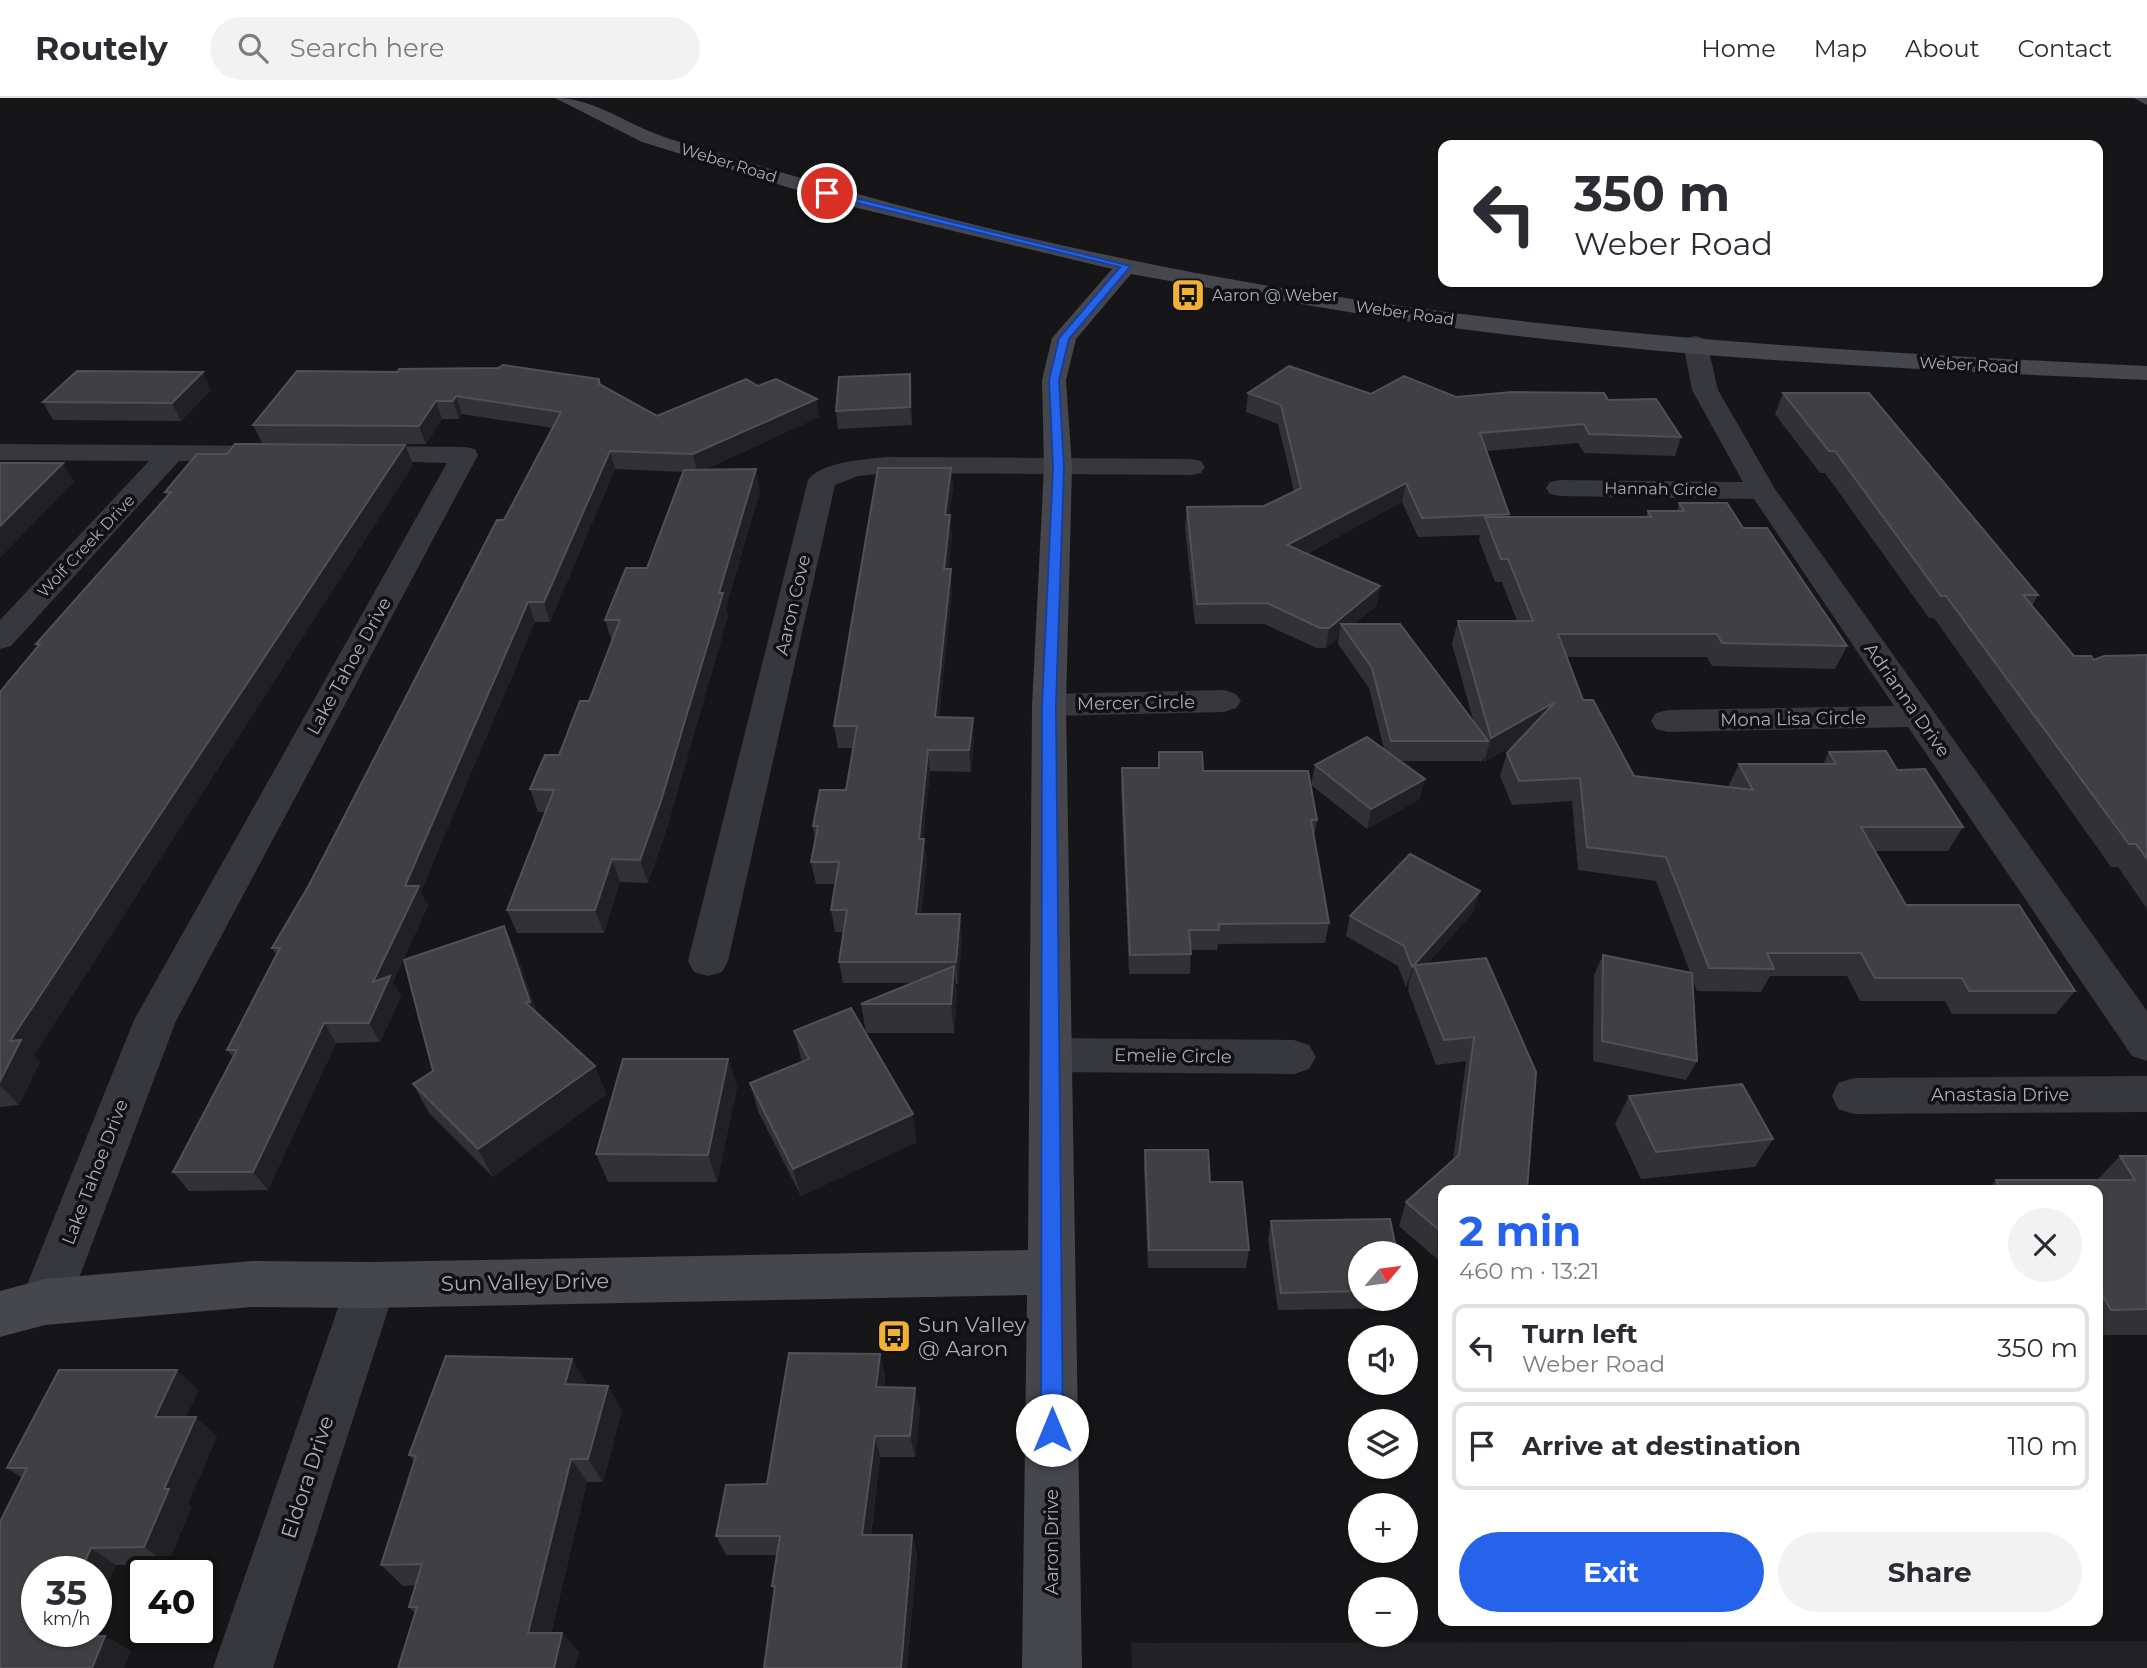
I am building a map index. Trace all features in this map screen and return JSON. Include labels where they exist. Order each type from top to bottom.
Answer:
[{"type":"main road","name":"Weber Road","points":[[564,98],[649,138],[852,201],[1126,266],[1354,306],[1520,328],[1884,362],[2147,373]]},
{"type":"main road","name":"Aaron Drive","points":[[1052,1668],[1049,705],[1058,467],[1054,380],[1064,338],[1126,266]]},
{"type":"main road","name":"Sun Valley Drive","points":[[22,1308],[252,1284],[371,1285],[1052,1272]]},
{"type":"street","name":"Adrianna Drive","points":[[1695,343],[1705,390],[1726,432],[1762,491],[2147,1044]]},
{"type":"street","name":"Lake Tahoe Drive","points":[[0,452],[466,455],[155,1020],[22,1308]]},
{"type":"street","name":"Wolf Creek Drive","points":[[0,639],[172,453]]},
{"type":"street","name":"Aaron Cove","points":[[708,961],[822,480],[853,468],[887,465],[1058,467]]},
{"type":"street","points":[[1058,467],[1191,467]]},
{"type":"street","name":"Hannah Circle","points":[[1560,488],[1762,491]]},
{"type":"street","name":"Mercer Circle","points":[[1049,705],[1224,701]]},
{"type":"street","name":"Mona Lisa Circle","points":[[1668,722],[1918,716]]},
{"type":"street","name":"Emelie Circle","points":[[1052,1055],[1294,1057]]},
{"type":"street","name":"Anastasia Drive","points":[[1854,1096],[2147,1094]]},
{"type":"street","name":"Eldora Drive","points":[[243,1668],[371,1285]]},
{"type":"shaded area","points":[[2147,1641],[2147,1668],[1132,1668],[1131,1643],[1348,1643],[1348,1647],[1418,1647],[1418,1642]]},
{"type":"building","points":[[503,365],[599,379],[599,384],[657,416],[746,379],[758,386],[776,379],[817,399],[693,454],[610,451],[544,602],[528,602],[405,886],[419,886],[373,982],[390,976],[369,1023],[324,1023],[253,1172],[173,1172],[237,1050],[227,1050],[280,948],[272,948],[309,885],[497,520],[504,520],[561,412],[456,396],[453,401],[436,401],[419,426],[253,425],[297,371],[398,372],[399,369],[498,368]]},
{"type":"building","points":[[1289,366],[1371,394],[1404,376],[1456,397],[1512,392],[1604,393],[1608,400],[1656,399],[1681,437],[1589,434],[1584,424],[1480,433],[1509,514],[1422,518],[1406,483],[1287,545],[1380,586],[1329,628],[1320,628],[1267,603],[1197,604],[1187,507],[1264,506],[1301,488],[1281,405],[1248,393]]},
{"type":"building","points":[[77,371],[203,372],[172,403],[43,402]]},
{"type":"building","points":[[910,374],[910,407],[836,411],[839,377]]},
{"type":"building","points":[[1783,393],[1869,393],[2038,595],[2023,595],[2074,656],[2091,656],[2094,660],[2104,656],[2147,655],[2147,859],[2136,844],[2129,844],[1835,451],[1829,451]]},
{"type":"building","points":[[235,444],[405,445],[10,1041],[21,1040],[0,1081],[0,692],[40,644],[36,644],[171,492],[165,492],[197,454],[227,454]]},
{"type":"building","points":[[0,463],[63,463],[0,526]]},
{"type":"building","points":[[878,468],[951,468],[945,515],[950,515],[944,569],[951,569],[935,717],[973,718],[969,750],[928,750],[919,839],[924,839],[916,914],[960,914],[956,962],[839,962],[847,910],[831,910],[839,862],[811,862],[818,826],[813,826],[820,790],[846,790],[857,726],[834,726]]},
{"type":"building","points":[[756,469],[719,593],[723,593],[661,801],[640,860],[612,859],[595,910],[507,910],[554,790],[530,789],[545,755],[559,755],[580,701],[589,701],[620,620],[605,620],[626,568],[647,568],[684,470]]},
{"type":"building","points":[[1679,503],[1727,503],[1743,528],[1767,528],[1847,646],[1722,643],[1717,634],[1558,634],[1583,700],[1593,700],[1634,776],[1753,790],[1739,764],[1836,764],[1829,752],[1886,751],[1897,770],[1925,769],[1963,827],[1861,827],[1906,905],[2019,905],[2075,991],[1969,991],[1962,978],[1875,978],[1861,953],[1767,953],[1774,969],[1709,968],[1666,857],[1587,847],[1580,778],[1519,781],[1507,753],[1555,702],[1491,738],[1458,621],[1533,621],[1508,559],[1501,559],[1485,517],[1651,517],[1648,511],[1684,511]]},
{"type":"building","points":[[1341,624],[1400,624],[1488,741],[1391,741],[1372,668]]},
{"type":"building","points":[[1367,737],[1425,779],[1371,809],[1315,765]]},
{"type":"building","points":[[1159,752],[1202,752],[1203,771],[1308,771],[1317,820],[1311,820],[1329,923],[1219,924],[1219,930],[1189,930],[1191,954],[1130,955],[1122,768],[1159,768]]},
{"type":"building","points":[[1410,854],[1480,891],[1412,967],[1404,946],[1350,916]]},
{"type":"building","points":[[504,926],[530,1002],[526,1003],[595,1066],[478,1149],[413,1084],[433,1071],[404,960]]},
{"type":"building","points":[[1603,955],[1692,973],[1697,1061],[1602,1041]]},
{"type":"building","points":[[1486,958],[1536,1072],[1527,1185],[1438,1185],[1438,1229],[1406,1202],[1459,1155],[1474,1037],[1444,1040],[1414,965]]},
{"type":"building","points":[[954,966],[951,1004],[861,1004]]},
{"type":"building","points":[[851,1008],[913,1114],[793,1169],[750,1083],[809,1059],[794,1031]]},
{"type":"building","points":[[623,1059],[728,1059],[708,1155],[596,1154]]},
{"type":"building","points":[[1742,1084],[1773,1139],[1656,1152],[1629,1096]]},
{"type":"building","points":[[1145,1150],[1208,1150],[1210,1182],[1242,1182],[1249,1250],[1149,1250]]},
{"type":"building","points":[[2120,1156],[2147,1156],[2147,1309],[2111,1310],[2103,1296],[2103,1185],[1998,1185],[1996,1180],[2135,1180]]},
{"type":"building","points":[[1390,1219],[1395,1241],[1348,1241],[1348,1291],[1281,1293],[1271,1221]]},
{"type":"building","points":[[789,1353],[880,1354],[876,1387],[915,1388],[910,1436],[875,1436],[862,1535],[912,1535],[901,1668],[764,1668],[780,1536],[716,1536],[726,1485],[767,1484]]},
{"type":"building","points":[[446,1356],[572,1359],[565,1384],[608,1386],[588,1459],[571,1459],[528,1633],[562,1633],[554,1668],[398,1668],[417,1607],[409,1607],[422,1564],[381,1565],[416,1456],[409,1455]]},
{"type":"building","points":[[59,1370],[177,1370],[155,1417],[196,1417],[164,1489],[169,1489],[144,1547],[91,1548],[87,1556],[21,1556],[21,1647],[101,1647],[92,1668],[0,1668],[0,1522],[27,1468],[7,1468]]},
{"type":"place","name":"Aaron @ Weber","points":[[1188,295]]},
{"type":"place","name":"Sun Valley @ Aaron","points":[[894,1336]]},
{"type":"route","points":[[827,193],[1126,266],[1093,300],[1064,338],[1054,380],[1058,467],[1049,705],[1052,1430]]}]
